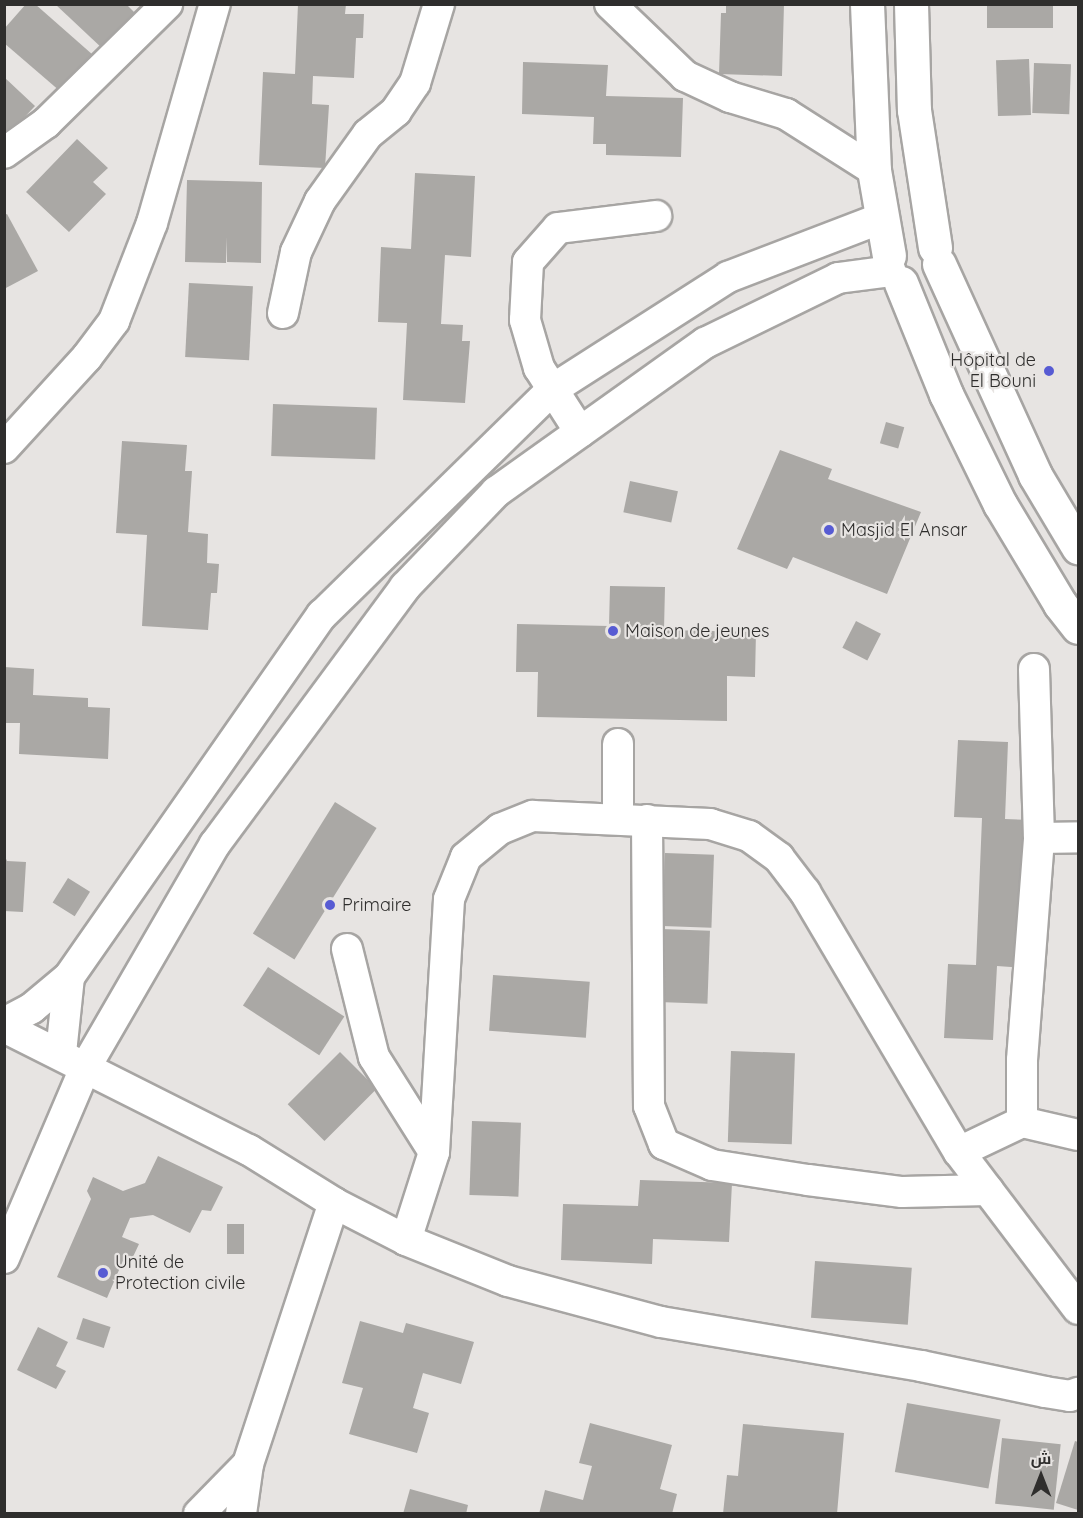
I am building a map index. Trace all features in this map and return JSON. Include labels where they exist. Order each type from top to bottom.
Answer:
[{"type":"main road","points":[[867,4],[874,170],[894,270],[946,394],[1000,504],[1060,604],[1078,627]]},
{"type":"main road","points":[[911,4],[914,110],[937,256],[1035,476],[1078,547]]},
{"type":"main road","points":[[894,270],[897,242],[912,236],[921,237],[937,256]]},
{"type":"main road","points":[[894,270],[925,285],[932,280],[937,256]]},
{"type":"street","points":[[4,153],[46,123],[167,4]]},
{"type":"street","points":[[4,448],[87,357],[114,321],[152,223],[215,4]]},
{"type":"street","points":[[283,313],[296,252],[320,201],[368,134],[396,111],[415,83],[439,4]]},
{"type":"street","points":[[610,4],[685,76],[730,97],[786,114],[874,170]]},
{"type":"street","points":[[580,432],[539,368],[525,320],[528,262],[558,228],[656,216]]},
{"type":"street","points":[[4,1025],[32,1008],[69,977],[322,615],[553,389],[728,277],[882,218]]},
{"type":"street","points":[[4,1258],[73,1060],[215,844],[405,587],[496,492],[705,343],[838,278],[894,270]]},
{"type":"street","points":[[1022,1122],[1022,1060],[1039,838],[1034,669]]},
{"type":"street","points":[[618,744],[633,820],[649,1106],[664,1144],[712,1165],[808,1180],[902,1192],[988,1190]]},
{"type":"street","points":[[406,1240],[434,1152],[450,899],[466,857],[500,829],[533,816],[710,824],[749,836],[779,858],[805,892],[959,1152],[1078,1309]]},
{"type":"street","points":[[1039,838],[1078,837]]},
{"type":"street","points":[[347,949],[374,1057],[434,1152]]},
{"type":"street","points":[[69,977],[73,1060]]},
{"type":"street","points":[[4,1025],[249,1150],[334,1203],[406,1240],[508,1281],[661,1322],[921,1366],[1045,1392],[1070,1396],[1078,1393]]},
{"type":"street","points":[[959,1152],[1022,1122],[1078,1135]]},
{"type":"street","points":[[241,1514],[248,1464],[295,1312],[334,1203]]},
{"type":"street","points":[[199,1514],[248,1464]]},
{"type":"building","points":[[26,4],[35,4],[93,55],[61,92],[4,43],[4,29]]},
{"type":"building","points":[[55,4],[126,4],[137,15],[104,50]]},
{"type":"building","points":[[298,4],[346,4],[345,14],[364,14],[363,38],[356,38],[354,78],[313,76],[312,104],[329,105],[325,168],[259,165],[263,72],[295,74]]},
{"type":"building","points":[[726,4],[784,4],[782,76],[719,74],[721,13],[726,13]]},
{"type":"building","points":[[987,4],[1053,4],[1053,28],[987,28]]},
{"type":"building","points":[[1029,59],[1031,115],[998,116],[996,60]]},
{"type":"building","points":[[523,62],[608,65],[606,96],[683,98],[681,157],[606,155],[606,144],[593,144],[594,117],[522,114]]},
{"type":"building","points":[[1034,63],[1071,64],[1069,114],[1032,113]]},
{"type":"building","points":[[4,77],[35,106],[4,139]]},
{"type":"building","points":[[77,139],[108,168],[93,182],[106,194],[69,232],[26,192]]},
{"type":"building","points":[[415,173],[475,176],[471,257],[445,255],[441,324],[463,325],[462,341],[470,341],[465,403],[403,400],[407,323],[378,322],[381,247],[411,249]]},
{"type":"building","points":[[187,180],[262,182],[261,263],[227,262],[226,237],[226,263],[185,262]]},
{"type":"building","points":[[7,214],[38,271],[4,289],[4,215]]},
{"type":"building","points":[[189,283],[253,286],[249,360],[185,357]]},
{"type":"building","points":[[273,404],[377,408],[375,460],[271,456]]},
{"type":"building","points":[[886,422],[904,427],[898,448],[880,443]]},
{"type":"building","points":[[122,441],[187,445],[185,471],[192,471],[188,532],[208,534],[207,563],[219,564],[217,593],[211,593],[208,630],[142,626],[147,535],[116,533]]},
{"type":"building","name":"Masjid El Ansar","points":[[780,450],[832,469],[828,479],[921,512],[887,594],[793,557],[787,569],[737,549]]},
{"type":"building","points":[[630,481],[678,491],[671,522],[623,512]]},
{"type":"building","name":"Maison de jeunes","points":[[610,586],[665,587],[664,630],[756,632],[755,677],[727,676],[727,721],[537,717],[538,672],[516,672],[517,624],[609,626]]},
{"type":"building","points":[[856,621],[881,634],[867,660],[842,648]]},
{"type":"building","points":[[4,667],[34,669],[33,695],[88,698],[88,707],[110,708],[108,759],[19,754],[20,723],[4,723]]},
{"type":"building","points":[[958,740],[1008,742],[1005,819],[1032,820],[1026,968],[997,966],[993,1040],[944,1038],[948,964],[976,965],[982,818],[954,817]]},
{"type":"building","points":[[335,802],[377,828],[294,959],[253,933]]},
{"type":"building","points":[[665,853],[714,855],[711,928],[662,926]]},
{"type":"building","points":[[4,854],[7,861],[26,862],[23,912],[4,911]]},
{"type":"building","points":[[68,878],[90,892],[75,916],[53,903]]},
{"type":"building","points":[[661,929],[710,931],[707,1004],[658,1002]]},
{"type":"building","points":[[268,967],[344,1017],[319,1055],[243,1006]]},
{"type":"building","points":[[493,975],[590,982],[586,1038],[489,1031]]},
{"type":"building","points":[[731,1051],[795,1053],[792,1144],[728,1142]]},
{"type":"building","points":[[340,1052],[377,1089],[324,1141],[288,1104]]},
{"type":"building","points":[[472,1121],[521,1123],[518,1197],[469,1195]]},
{"type":"building","points":[[158,1156],[223,1187],[211,1211],[202,1210],[190,1233],[153,1215],[130,1218],[122,1237],[139,1244],[132,1259],[125,1256],[107,1298],[57,1277],[91,1199],[87,1191],[93,1177],[123,1191],[145,1183]]},
{"type":"building","points":[[640,1180],[732,1183],[729,1242],[653,1239],[652,1264],[561,1260],[563,1204],[638,1206]]},
{"type":"building","points":[[227,1224],[244,1224],[244,1254],[227,1254]]},
{"type":"building","points":[[815,1261],[912,1268],[908,1325],[811,1318]]},
{"type":"building","points":[[83,1318],[111,1327],[104,1348],[76,1339]]},
{"type":"building","points":[[360,1321],[403,1333],[406,1323],[474,1342],[461,1384],[423,1373],[413,1408],[429,1413],[417,1453],[349,1434],[363,1388],[342,1383]]},
{"type":"building","points":[[38,1327],[68,1342],[56,1366],[66,1371],[56,1389],[17,1370]]},
{"type":"building","points":[[907,1403],[1001,1419],[988,1488],[895,1472]]},
{"type":"building","points":[[590,1423],[672,1445],[660,1489],[677,1494],[672,1514],[539,1514],[545,1490],[583,1500],[592,1466],[579,1463]]},
{"type":"building","points":[[743,1424],[844,1433],[837,1514],[723,1514],[727,1475],[738,1476]]},
{"type":"building","points":[[1002,1438],[1061,1444],[1054,1510],[995,1504]]},
{"type":"building","points":[[1075,1441],[1078,1442],[1078,1510],[1056,1503]]},
{"type":"building","points":[[410,1489],[468,1505],[466,1514],[403,1514]]},
{"type":"place","name":"Hôpital de El Bouni","points":[[1049,371]]},
{"type":"place","name":"Masjid El Ansar","points":[[829,530]]},
{"type":"place","name":"Maison de jeunes","points":[[613,631]]},
{"type":"place","name":"Primaire","points":[[330,905]]},
{"type":"place","name":"Unité de Protection civile","points":[[103,1273]]}]
